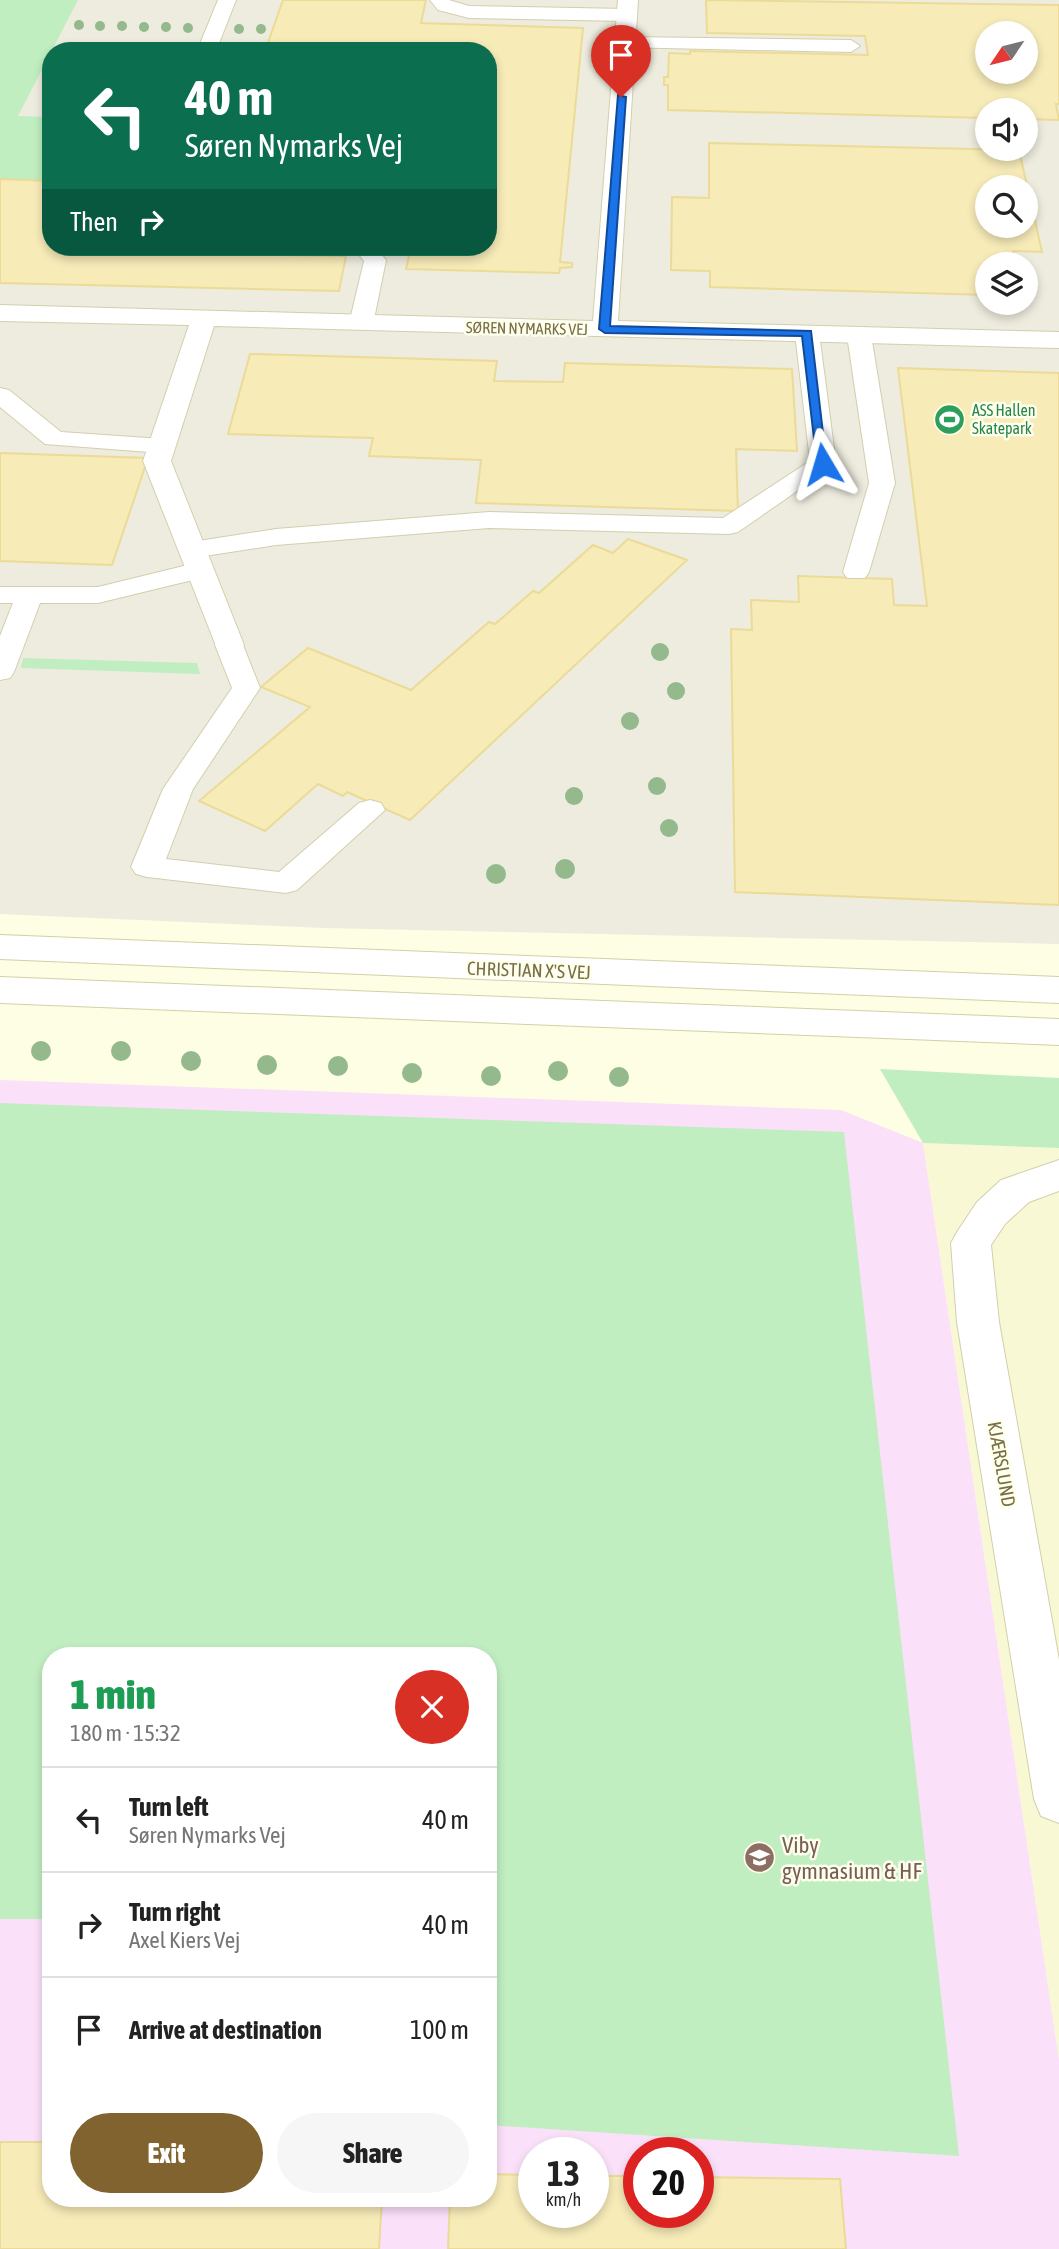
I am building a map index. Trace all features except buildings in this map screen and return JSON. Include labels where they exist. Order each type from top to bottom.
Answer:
[{"type":"street","points":[[605,329],[627,8]]},
{"type":"street","name":"SØREN NYMARKS VEJ","points":[[0,313],[1059,340]]},
{"type":"street","points":[[204,319],[157,461],[229,645]]},
{"type":"street","name":"CHRISTIAN X'S VEJ","points":[[0,947],[1059,990]]},
{"type":"street","points":[[0,990],[1059,1032]]},
{"type":"street","name":"KJÆRSLUND","points":[[1059,1175],[1015,1191],[991,1213],[971,1243],[974,1296],[1059,1799]]},
{"type":"lane","points":[[210,42],[227,0]]},
{"type":"lane","points":[[439,0],[444,6],[468,12],[627,8]]},
{"type":"lane","points":[[625,43],[851,46]]},
{"type":"lane","points":[[361,324],[375,260],[372,256]]},
{"type":"lane","points":[[0,595],[98,596],[196,560],[276,537],[489,520],[729,526],[823,464],[807,333]]},
{"type":"lane","points":[[856,572],[882,483],[859,335]]},
{"type":"lane","points":[[0,395],[54,439],[162,446]]},
{"type":"lane","points":[[0,672],[30,596]]},
{"type":"lane","points":[[229,645],[246,688],[178,789],[147,867],[286,883],[370,810]]},
{"type":"shaded area","points":[[0,0],[1059,0],[1059,944],[325,928],[0,914]]},
{"type":"shaded area","points":[[0,0],[78,0],[56,42],[42,42],[42,70],[18,116],[42,117],[42,181],[0,179]]},
{"type":"shaded area","points":[[23,658],[197,663],[200,674],[21,668]]},
{"type":"shaded area","points":[[880,1069],[1059,1078],[1059,1148],[923,1143]]},
{"type":"shaded area","name":"Viby gymnasium & HF","points":[[0,1080],[841,1110],[923,1143],[1059,2060],[1059,2249],[0,2249]]},
{"type":"shaded area","name":"Viby gymnasium & HF","points":[[0,1103],[844,1132],[959,2156],[714,2140],[714,2137],[670,2137],[497,2126],[497,1647],[42,1647],[42,1919],[0,1919]]},
{"type":"shaded area","points":[[923,1143],[1059,1148],[1059,2060]]},
{"type":"place","name":"ASS Hallen Skatepark","points":[[949,419]]},
{"type":"place","name":"Viby gymnasium & HF","points":[[759,1858]]},
{"type":"route","points":[[621,97],[605,329],[807,333],[823,464]]}]
